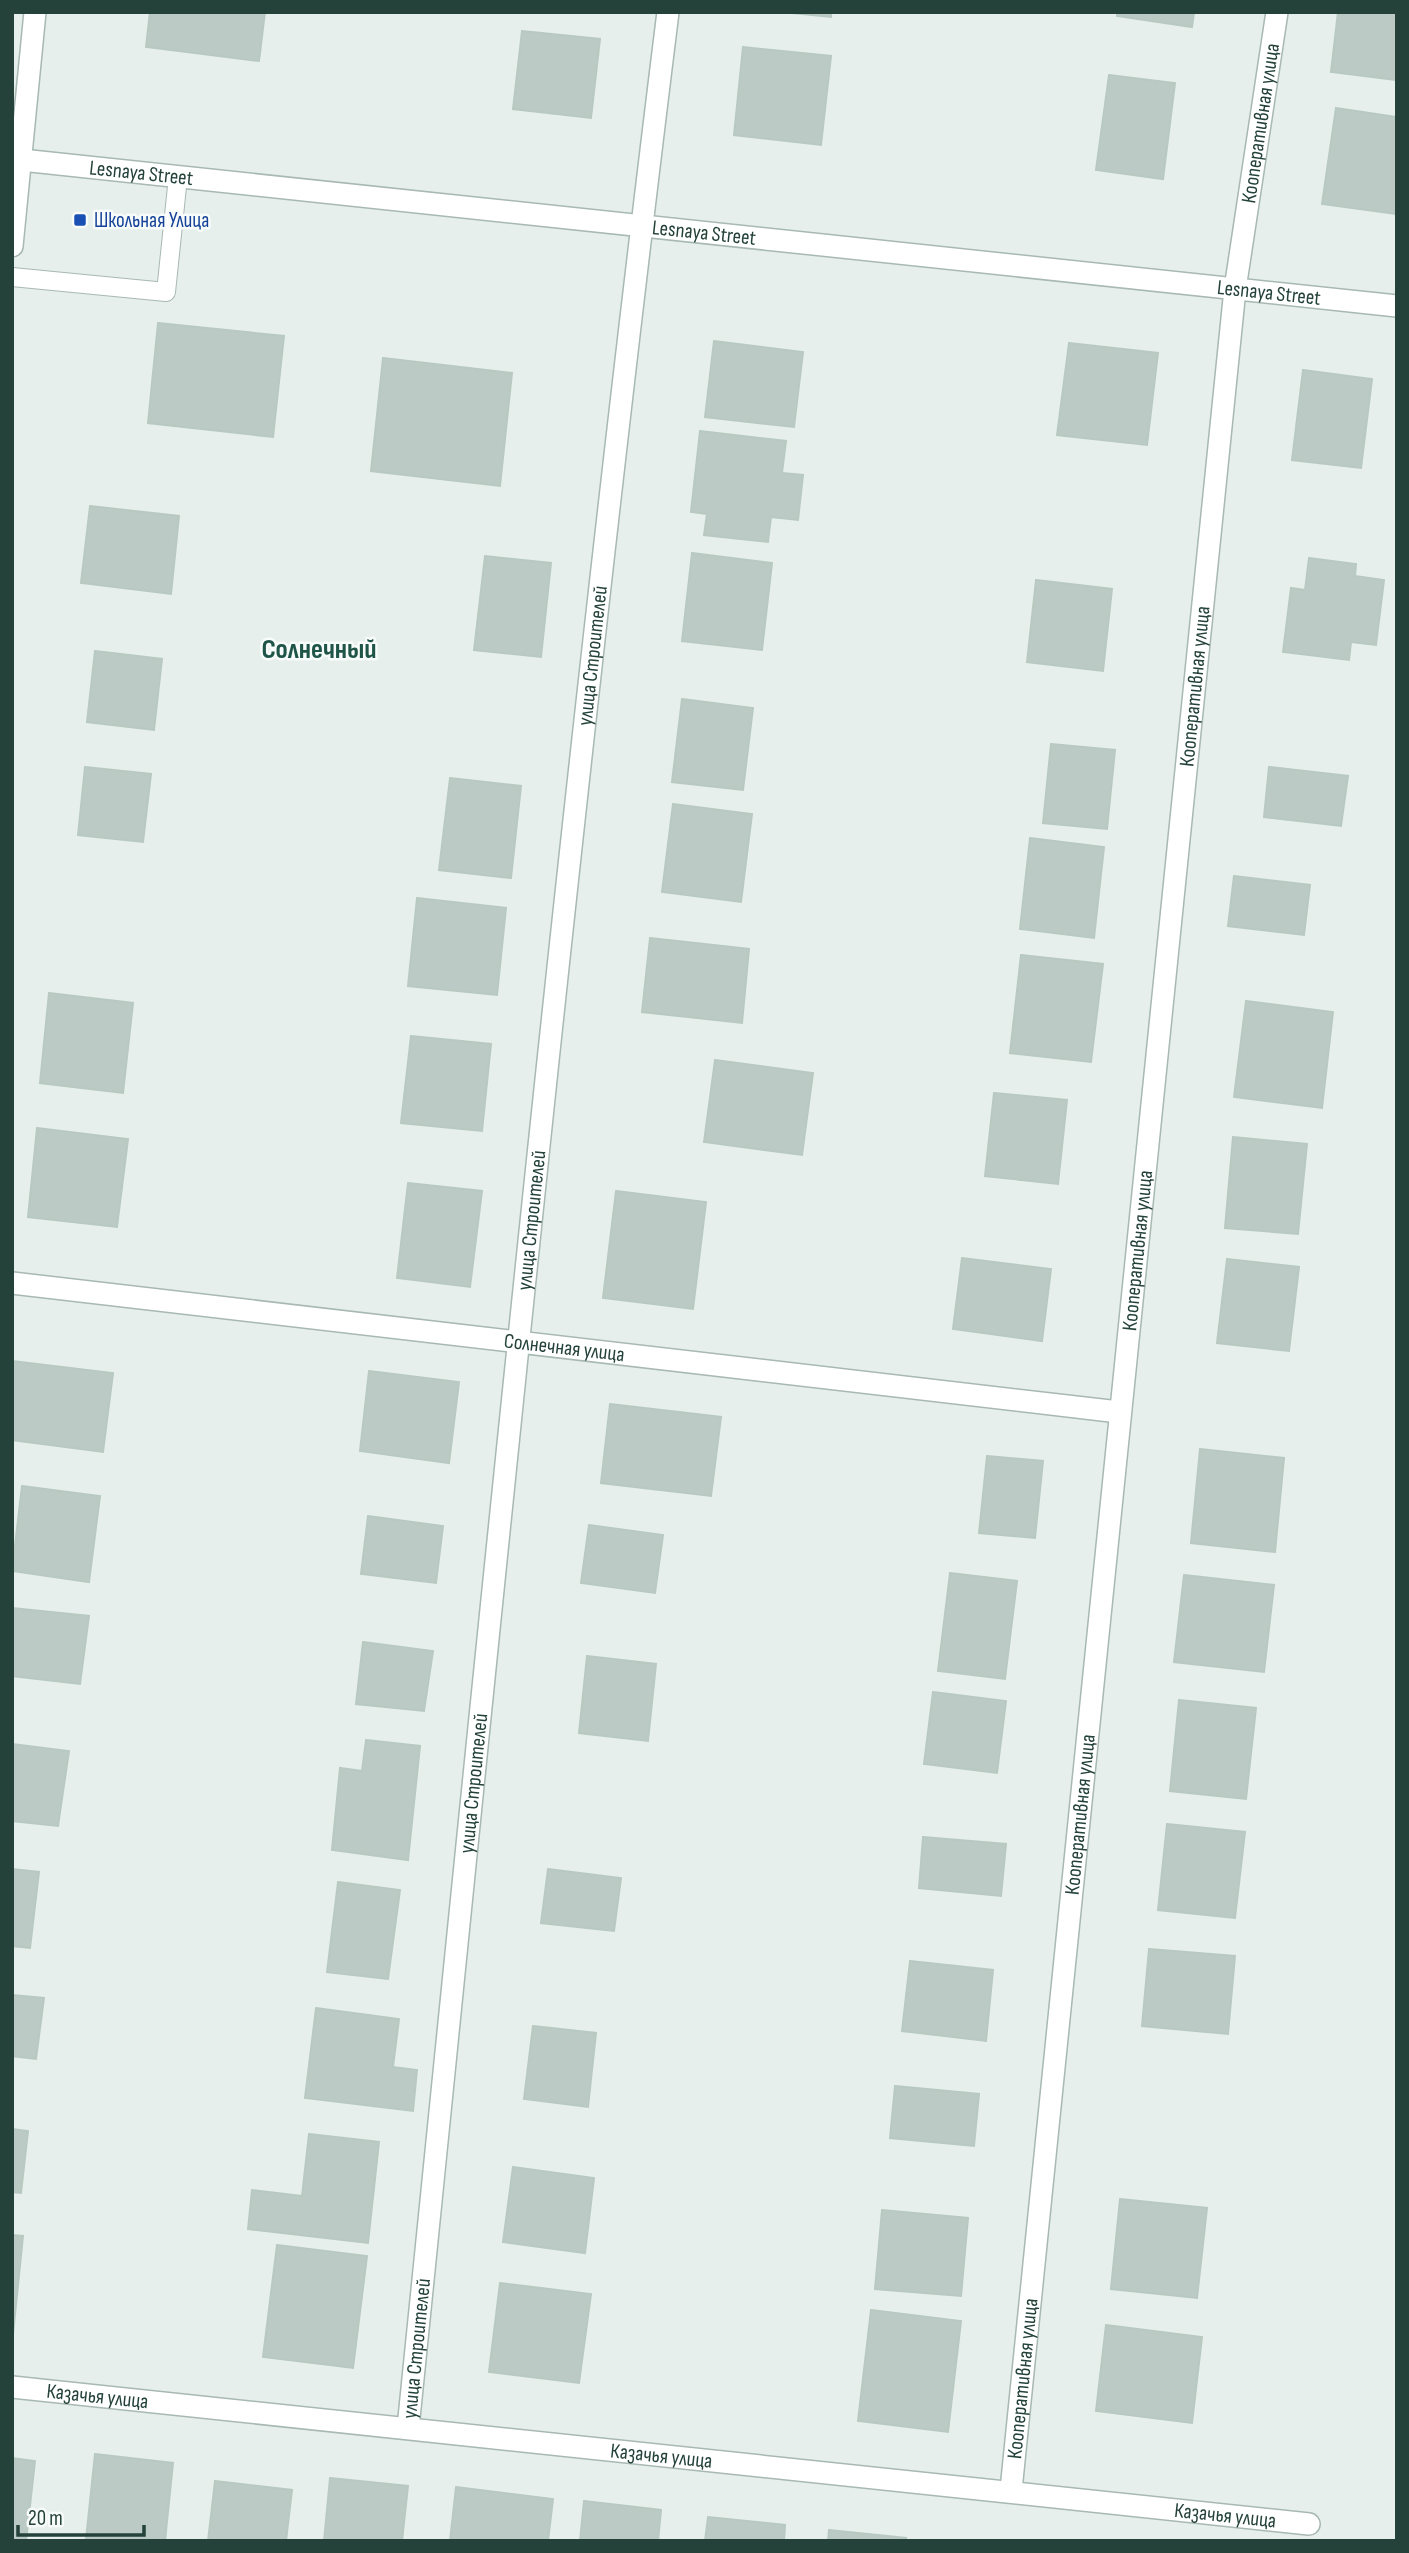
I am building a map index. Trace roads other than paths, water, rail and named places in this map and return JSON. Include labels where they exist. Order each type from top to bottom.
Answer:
[{"type":"street","points":[[12,246],[16,160],[35,12]]},
{"type":"street","name":"улица Строителей","points":[[408,2428],[519,1340],[641,226],[668,12]]},
{"type":"street","name":"Кооперативная улица","points":[[1012,2490],[1119,1412],[1235,289],[1277,12]]},
{"type":"street","name":"Lesnaya Street","points":[[16,160],[1397,306]]},
{"type":"street","name":"Солнечная улица","points":[[12,1283],[1119,1412]]},
{"type":"street","name":"Казачья улица","points":[[12,2387],[1012,2490],[1309,2524]]},
{"type":"lane","points":[[12,276],[166,292],[178,177]]},
{"type":"place","name":"Школьная Улица","points":[[80,220]]},
{"type":"district","name":"Солнечный","points":[[319,649]]}]
